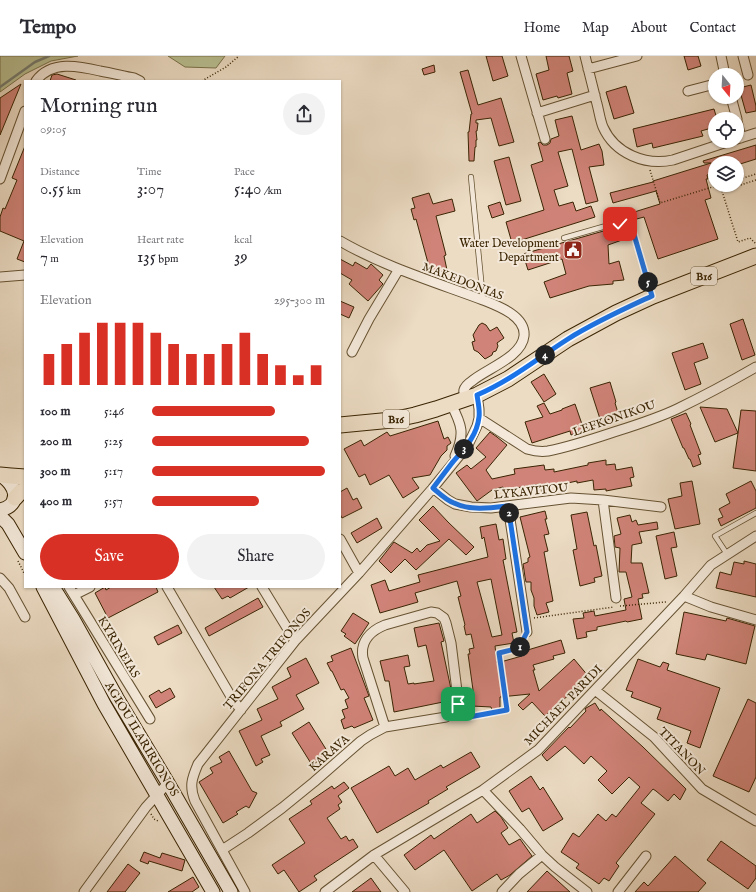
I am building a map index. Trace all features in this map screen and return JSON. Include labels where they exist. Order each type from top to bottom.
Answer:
[{"type":"main road","name":"B16","points":[[341,425],[392,420],[415,415],[472,397],[508,379],[568,339],[616,313],[652,296],[756,256]]},
{"type":"main road","points":[[0,475],[24,477]]},
{"type":"main road","points":[[0,475],[8,480],[18,496]]},
{"type":"main road","points":[[0,510],[6,508],[18,496]]},
{"type":"main road","points":[[18,496],[14,511],[24,539]]},
{"type":"main road","points":[[0,516],[8,524],[24,551]]},
{"type":"main road","name":"AGIOU ILARIRIONOS","points":[[44,588],[104,704],[213,892]]},
{"type":"main road","name":"AGIOU ILARIRIONOS","points":[[54,588],[231,892]]},
{"type":"street","points":[[521,56],[545,139]]},
{"type":"street","points":[[585,56],[603,127],[610,138],[620,148],[635,158],[647,161],[664,162],[709,148]]},
{"type":"street","points":[[588,69],[637,56]]},
{"type":"street","points":[[721,56],[724,68]]},
{"type":"street","points":[[743,56],[748,75]]},
{"type":"street","points":[[37,80],[42,74],[49,70],[58,67],[77,66],[136,80]]},
{"type":"street","points":[[688,91],[708,86]]},
{"type":"street","points":[[537,113],[595,96]]},
{"type":"street","points":[[0,179],[24,114]]},
{"type":"street","points":[[744,137],[756,133]]},
{"type":"street","name":"MAKEDONIAS","points":[[341,242],[369,257],[483,300],[508,311],[517,318],[524,328],[523,343],[514,353],[467,385],[464,392],[472,397]]},
{"type":"street","points":[[352,352],[399,269]]},
{"type":"street","points":[[0,277],[24,275]]},
{"type":"street","name":"LEFKONIKOU","points":[[479,418],[527,449],[541,452],[548,451],[597,438],[677,409],[756,367]]},
{"type":"street","name":"TRIFONA TRIFONOS","points":[[222,850],[192,796],[191,785],[194,772],[198,764],[295,641],[359,573],[433,488],[468,445],[473,436],[479,418],[479,409],[472,397]]},
{"type":"street","name":"TRIFONA TRIFONOS","points":[[451,404],[458,417],[461,430],[460,445],[451,464]]},
{"type":"street","name":"LYKAVITOU","points":[[433,488],[448,500],[460,506],[491,508],[571,498],[661,507]]},
{"type":"street","points":[[603,500],[616,598]]},
{"type":"street","points":[[508,506],[527,632]]},
{"type":"street","name":"MICHAEL PARIDI","points":[[325,892],[374,855],[483,790],[538,750],[682,599],[711,565],[756,536]]},
{"type":"street","points":[[341,541],[359,573]]},
{"type":"street","points":[[0,578],[9,588],[25,617]]},
{"type":"street","points":[[71,591],[85,588]]},
{"type":"street","points":[[168,588],[228,692],[241,710]]},
{"type":"street","points":[[263,588],[295,641]]},
{"type":"street","name":"KYRINEIAS","points":[[71,591],[150,719]]},
{"type":"street","points":[[682,599],[756,620]]},
{"type":"street","points":[[385,727],[362,652],[362,648],[368,636],[385,624],[428,612],[437,613],[444,618],[451,644],[458,703]]},
{"type":"street","name":"TITANON","points":[[595,690],[654,737],[702,789],[756,821]]},
{"type":"street","name":"KARAVA","points":[[222,850],[282,808],[370,735],[385,727],[446,717],[455,711],[458,703]]},
{"type":"street","points":[[84,892],[146,807],[168,783]]},
{"type":"street","points":[[483,790],[542,855],[555,867],[588,892]]},
{"type":"street","points":[[222,850],[245,892]]},
{"type":"street","points":[[374,855],[405,892]]},
{"type":"street","points":[[502,892],[519,874],[542,855]]},
{"type":"street","points":[[618,892],[646,856]]},
{"type":"lane","points":[[471,177],[483,300]]},
{"type":"lane","points":[[564,238],[613,224],[620,224],[633,231],[652,296]]},
{"type":"lane","points":[[727,554],[715,536],[756,513]]},
{"type":"path","points":[[204,80],[226,67],[239,56]]},
{"type":"path","points":[[647,161],[660,203],[708,188]]},
{"type":"path","points":[[744,178],[756,174]]},
{"type":"path","points":[[756,180],[722,191],[738,242],[750,238],[756,244]]},
{"type":"path","points":[[525,620],[682,599]]},
{"type":"path","points":[[458,703],[469,717],[507,710],[499,653],[519,648],[527,632]]},
{"type":"green space","points":[[0,56],[78,56],[51,61],[25,74],[0,92]]},
{"type":"green space","points":[[168,56],[225,56],[216,68],[185,67]]},
{"type":"building","points":[[486,56],[502,56],[508,76],[493,81]]},
{"type":"building","points":[[546,56],[569,56],[573,71],[567,73],[572,94],[543,100],[536,74],[549,70]]},
{"type":"building","points":[[684,56],[698,56],[701,66],[688,70]]},
{"type":"building","points":[[434,65],[435,72],[424,75],[422,69]]},
{"type":"building","points":[[468,70],[478,105],[501,98],[514,142],[499,146],[491,118],[476,120],[476,123],[478,123],[474,161],[469,161],[468,132],[472,114],[460,72]]},
{"type":"building","points":[[57,74],[76,80],[50,80],[52,75]]},
{"type":"building","points":[[21,84],[0,135],[0,98]]},
{"type":"building","points":[[751,85],[756,111],[746,113],[743,104],[744,87]]},
{"type":"building","points":[[626,86],[634,113],[614,119],[606,92]]},
{"type":"building","points":[[714,109],[715,112],[708,112],[708,129],[701,131],[703,136],[653,148],[652,143],[637,147],[633,129]]},
{"type":"building","points":[[572,116],[581,150],[599,144],[602,151],[604,165],[589,167],[598,201],[586,204],[572,149],[558,152],[568,186],[554,190],[559,206],[573,202],[576,211],[591,206],[595,217],[512,243],[506,222],[544,210],[531,165],[543,161],[538,143],[540,142],[543,145],[547,145],[550,143],[551,139],[559,136],[555,120]]},
{"type":"building","points":[[756,145],[756,159],[744,163],[744,156],[720,156]]},
{"type":"building","points":[[24,148],[24,241],[0,231],[0,217],[3,208],[5,209],[17,180],[12,178]]},
{"type":"building","points":[[509,157],[521,201],[506,205],[494,161]]},
{"type":"building","points":[[708,159],[708,163],[704,163],[703,161]]},
{"type":"building","points":[[708,164],[708,179],[706,179],[708,192],[709,192],[711,198],[705,200],[718,239],[658,259],[644,217],[633,220],[631,213],[660,204],[656,191],[613,203],[610,193]]},
{"type":"building","points":[[429,193],[433,204],[452,199],[455,211],[436,216],[446,255],[444,256],[447,270],[428,274],[425,264],[428,263],[416,219],[414,220],[411,209],[415,208],[412,198]]},
{"type":"building","points":[[500,202],[504,214],[492,218],[488,206]]},
{"type":"building","name":"Water Development Department","points":[[618,228],[622,240],[608,245],[609,264],[619,261],[624,280],[613,281],[613,284],[589,286],[550,298],[544,282],[566,274],[562,259],[528,270],[523,254]]},
{"type":"building","points":[[24,241],[24,262],[17,259]]},
{"type":"building","points":[[341,260],[353,266],[355,262],[367,269],[371,264],[383,275],[379,280],[383,284],[368,301],[349,284],[352,280],[341,274]]},
{"type":"building","points":[[341,301],[354,307],[349,318],[341,314]]},
{"type":"building","points":[[743,319],[755,355],[742,360],[730,324]]},
{"type":"building","points":[[482,323],[486,325],[490,331],[497,327],[504,338],[497,343],[498,346],[496,351],[485,359],[474,350],[472,342],[475,341],[473,335]]},
{"type":"building","points":[[703,343],[708,358],[694,363],[701,384],[685,390],[672,353]]},
{"type":"building","points":[[544,374],[556,394],[544,402],[531,382]]},
{"type":"building","points":[[610,382],[619,416],[601,422],[590,388]]},
{"type":"building","points":[[544,403],[550,414],[575,404],[584,430],[571,435],[570,431],[532,443],[525,422],[543,417],[537,406]]},
{"type":"building","points":[[700,407],[727,409],[738,433],[715,442]]},
{"type":"building","points":[[741,410],[756,411],[756,471],[733,468]]},
{"type":"building","points":[[686,413],[701,454],[698,455],[701,464],[693,467],[671,419]]},
{"type":"building","points":[[438,421],[444,439],[448,437],[451,443],[447,446],[447,450],[441,456],[430,475],[412,478],[419,488],[403,498],[389,475],[370,485],[365,474],[359,477],[344,449],[361,440],[364,446],[387,432],[390,436]]},
{"type":"building","points":[[490,432],[507,445],[486,470],[492,479],[515,474],[514,469],[544,465],[545,470],[554,469],[554,472],[606,460],[606,465],[615,464],[616,470],[632,467],[634,477],[630,478],[632,486],[606,491],[606,489],[594,490],[593,480],[577,483],[577,481],[549,487],[549,491],[542,493],[540,484],[504,490],[503,487],[492,490],[477,501],[456,473],[467,465],[471,469],[486,457],[476,448]]},
{"type":"building","points":[[692,481],[700,524],[675,529],[668,499],[682,496],[680,483]]},
{"type":"building","points":[[751,481],[756,491],[756,508],[721,526],[718,519],[723,517],[719,509],[730,503],[726,494]]},
{"type":"building","points":[[347,488],[353,500],[357,498],[362,508],[342,518],[341,491]]},
{"type":"building","points":[[433,506],[474,547],[466,555],[449,539],[416,570],[405,559],[391,573],[379,561],[394,542],[412,553],[417,548],[420,552],[427,545],[440,541],[419,520]]},
{"type":"building","points":[[545,511],[547,519],[545,519],[549,534],[544,535],[548,551],[544,552],[553,601],[546,603],[549,612],[537,615],[531,590],[531,582],[526,582],[525,577],[523,564],[528,562],[528,558],[530,557],[520,517]]},
{"type":"building","points":[[587,512],[594,546],[596,545],[602,576],[594,578],[595,582],[580,586],[573,550],[577,549],[571,515]]},
{"type":"building","points":[[630,515],[632,522],[636,520],[638,525],[657,522],[658,529],[639,532],[642,543],[632,545],[631,563],[642,563],[649,593],[642,594],[643,598],[638,599],[642,619],[597,627],[597,630],[586,632],[587,637],[577,639],[573,619],[584,618],[583,613],[594,611],[595,616],[626,610],[624,599],[632,597],[626,572],[619,572],[620,548],[615,547],[614,536],[621,534],[617,518]]},
{"type":"building","points":[[377,518],[382,528],[357,543],[351,533]]},
{"type":"building","points":[[496,524],[499,540],[503,539],[506,559],[503,560],[517,632],[512,633],[514,643],[495,646],[497,663],[522,656],[521,652],[561,640],[565,653],[553,656],[554,659],[533,665],[539,691],[574,659],[589,677],[545,716],[532,702],[523,710],[518,705],[530,694],[500,697],[500,708],[492,710],[491,707],[472,706],[470,698],[474,697],[468,654],[470,654],[469,649],[474,648],[471,634],[466,635],[458,597],[461,596],[457,581],[415,593],[418,602],[380,613],[371,585],[385,580],[389,591],[420,582],[418,575],[488,557],[484,537],[482,539],[480,527]],"holes":[[[491,579],[502,635],[492,637],[477,582]]]},
{"type":"building","points":[[674,532],[677,547],[671,548],[677,576],[665,579],[656,536]]},
{"type":"building","points":[[744,561],[756,564],[756,597],[716,588],[720,572],[731,575],[734,562],[744,564]]},
{"type":"building","points":[[103,588],[106,590],[109,588],[156,588],[158,592],[108,618],[95,593]]},
{"type":"building","points":[[215,588],[247,588],[230,598],[228,596],[222,599]]},
{"type":"building","points":[[258,598],[263,607],[209,636],[205,628]]},
{"type":"building","points":[[684,612],[726,621],[727,618],[755,626],[746,664],[707,654],[705,660],[676,654]]},
{"type":"building","points":[[353,613],[369,623],[355,644],[344,636],[346,634],[341,631]]},
{"type":"building","points":[[439,623],[444,641],[441,642],[451,689],[446,690],[448,701],[394,712],[389,681],[385,681],[380,661],[408,655],[410,666],[404,667],[408,684],[434,681],[426,645],[418,647],[414,628]]},
{"type":"building","points":[[178,625],[182,633],[158,645],[154,637]]},
{"type":"building","points":[[351,648],[369,696],[364,698],[373,720],[354,728],[352,726],[344,729],[341,720],[345,718],[342,710],[348,708],[345,700],[349,698],[344,689],[341,690],[327,663],[333,661],[331,656]]},
{"type":"building","points":[[306,658],[319,683],[296,695],[304,709],[280,722],[282,726],[261,736],[270,755],[261,759],[263,762],[256,766],[239,731],[262,720],[257,709],[278,699],[272,687],[291,677],[287,668]]},
{"type":"building","points":[[638,659],[660,667],[663,662],[669,664],[667,670],[720,688],[700,748],[687,743],[691,731],[657,719],[661,708],[631,697],[633,692],[626,690]]},
{"type":"building","points":[[170,688],[175,697],[156,708],[149,696],[159,690],[161,693]]},
{"type":"building","points":[[748,699],[756,703],[756,777],[749,792],[713,776]]},
{"type":"building","points":[[595,703],[600,711],[601,709],[686,789],[680,800],[674,794],[668,801],[653,789],[641,803],[655,814],[616,863],[619,866],[609,881],[604,878],[599,884],[576,868],[579,864],[561,852],[573,833],[579,837],[598,814],[606,821],[612,814],[616,817],[640,787],[629,777],[612,794],[598,780],[607,771],[591,756],[584,764],[565,746],[547,761],[542,755],[586,711],[586,708]]},
{"type":"building","points":[[309,722],[329,754],[312,765],[292,733]]},
{"type":"building","points":[[229,751],[252,791],[257,793],[249,808],[246,806],[236,812],[238,814],[223,823],[199,782],[213,773],[210,768],[222,762],[219,757]]},
{"type":"building","points":[[471,752],[480,767],[446,787],[448,789],[428,801],[429,803],[377,833],[351,788],[389,766],[395,776],[408,768],[415,780],[441,765],[443,768]]},
{"type":"building","points":[[531,776],[540,790],[543,787],[563,819],[543,831],[529,808],[522,812],[509,791]]},
{"type":"building","points":[[344,782],[349,788],[338,796],[342,802],[338,805],[340,809],[327,818],[341,839],[346,836],[349,841],[353,839],[358,847],[314,876],[317,880],[299,892],[284,870],[278,874],[272,865],[305,843],[289,819],[312,804],[310,801],[332,786],[334,789]]},
{"type":"building","points":[[495,811],[508,828],[501,833],[509,845],[520,839],[532,856],[510,875],[501,880],[497,874],[472,891],[444,850],[415,870],[404,855],[431,835],[434,839],[471,814],[477,823]]},
{"type":"building","points":[[721,841],[756,866],[756,878],[748,889],[707,860]]},
{"type":"building","points":[[144,852],[160,858],[162,853],[185,860],[182,871],[149,861],[148,864],[140,861]]},
{"type":"building","points":[[675,856],[706,883],[698,892],[635,892],[644,882],[648,886]]},
{"type":"building","points":[[128,864],[140,873],[125,892],[107,892]]},
{"type":"building","points":[[547,871],[570,892],[527,892]]},
{"type":"building","points":[[193,877],[199,887],[192,892],[168,892]]},
{"type":"building","points":[[371,878],[381,892],[352,892]]},
{"type":"waterway","points":[[0,87],[35,62],[49,56]]},
{"type":"place","name":"Water Development Department","points":[[573,250]]},
{"type":"route","points":[[458,704],[457,707],[469,717],[507,710],[499,653],[519,648],[527,632],[508,506],[491,508],[460,506],[454,504],[433,488],[468,445],[473,436],[479,418],[477,395],[508,379],[568,339],[596,323],[652,296],[633,231],[620,224]]}]
